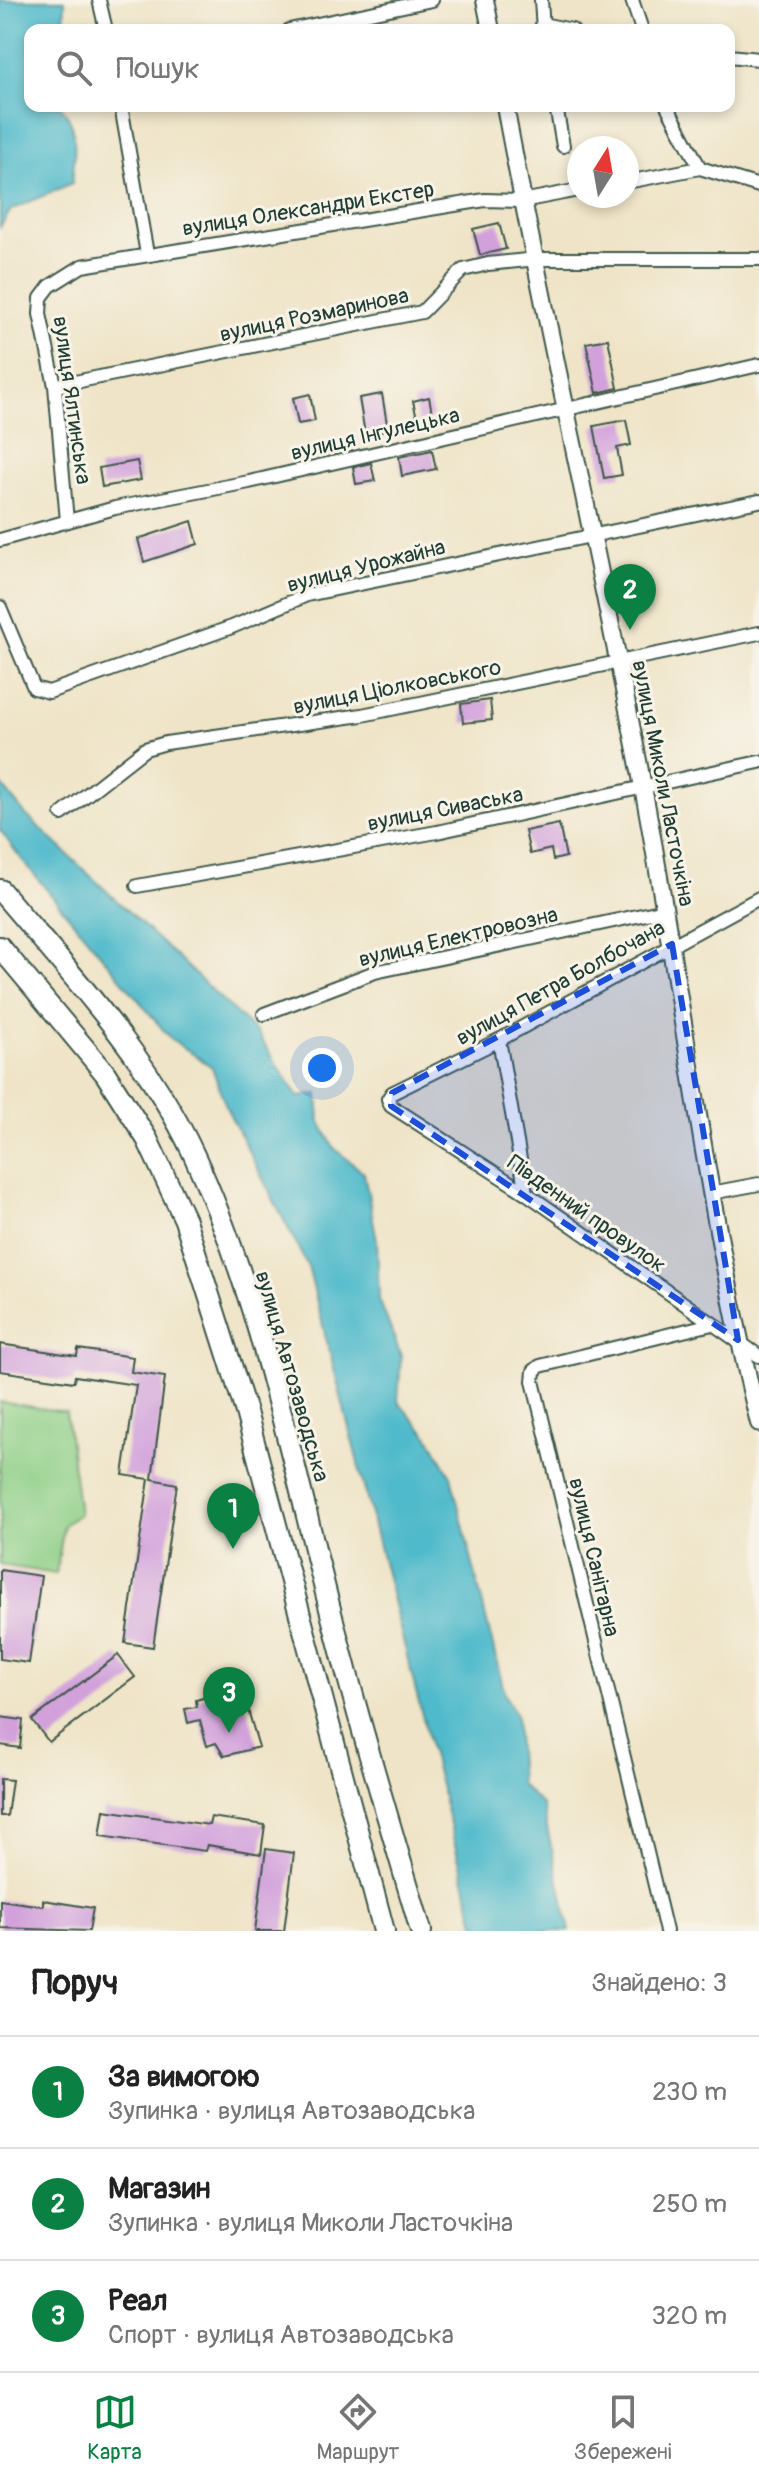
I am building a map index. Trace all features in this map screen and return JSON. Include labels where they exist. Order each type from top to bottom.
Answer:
[{"type":"main road","name":"вулиця Автозаводська","points":[[0,890],[132,1052],[192,1152],[234,1255],[277,1401],[342,1657],[421,1931]]},
{"type":"main road","points":[[0,947],[105,1073],[147,1139],[185,1220],[246,1412],[384,1931]]},
{"type":"main road","points":[[246,1412],[277,1401]]},
{"type":"main road","points":[[364,1862],[398,1851]]},
{"type":"street","points":[[99,0],[105,24]]},
{"type":"street","points":[[318,24],[432,0]]},
{"type":"street","points":[[485,0],[490,24]]},
{"type":"street","points":[[541,0],[542,24]]},
{"type":"street","points":[[632,0],[640,24]]},
{"type":"street","points":[[735,57],[759,59]]},
{"type":"street","points":[[122,112],[147,254]]},
{"type":"street","name":"вулиця Миколи Ласточкіна","points":[[506,112],[643,787],[672,944],[711,1193],[738,1340],[759,1423]]},
{"type":"street","points":[[557,112],[563,146]]},
{"type":"street","points":[[670,112],[700,168]]},
{"type":"street","points":[[639,180],[700,168],[759,186]]},
{"type":"street","name":"вулиця Олександри Екстер","points":[[50,286],[82,266],[147,254],[485,200],[522,201],[567,192]]},
{"type":"street","name":"вулиця Розмаринова","points":[[55,386],[422,312],[463,270],[537,259],[759,259]]},
{"type":"street","name":"вулиця Ялтинська","points":[[50,286],[41,298],[40,314],[55,386],[67,521]]},
{"type":"street","name":"вулиця Інгулецька","points":[[0,540],[67,521],[759,365]]},
{"type":"street","name":"вулиця Урожайна","points":[[0,607],[34,688],[49,692],[261,616],[307,595],[759,501]]},
{"type":"street","name":"вулиця Ціолковського","points":[[62,814],[145,749],[166,743],[362,715],[759,633]]},
{"type":"street","name":"вулиця Сиваська","points":[[137,886],[437,832],[759,762]]},
{"type":"street","name":"вулиця Петра Болбочана","points":[[391,1106],[392,1093],[499,1040],[759,898]]},
{"type":"street","name":"вулиця Електровозна","points":[[264,1014],[375,972],[665,910]]},
{"type":"street","points":[[499,1040],[526,1193]]},
{"type":"street","name":"Південний провулок","points":[[391,1106],[526,1193],[759,1356]]},
{"type":"street","points":[[711,1193],[759,1184]]},
{"type":"street","name":"вулиця Санітарна","points":[[666,1931],[533,1381],[534,1371],[540,1366],[712,1324]]},
{"type":"highlighted area","points":[[672,944],[738,1340],[391,1106],[392,1093]]},
{"type":"green space","points":[[0,1402],[66,1412],[79,1514],[64,1525],[56,1574],[0,1565]]},
{"type":"water","points":[[0,0],[65,0],[64,24],[24,24],[24,112],[66,113],[73,132],[75,153],[72,183],[11,210],[0,227]]},
{"type":"water","points":[[0,783],[25,814],[257,1033],[298,1097],[318,1094],[320,1122],[334,1148],[364,1173],[377,1240],[379,1299],[401,1356],[398,1402],[429,1437],[451,1476],[505,1695],[516,1715],[520,1784],[542,1805],[570,1931],[477,1931],[308,1267],[226,1107],[212,1067],[170,1038],[22,860],[0,830]]},
{"type":"building","points":[[499,223],[506,249],[480,255],[473,229]]},
{"type":"building","points":[[608,339],[618,388],[597,393],[586,343]]},
{"type":"building","points":[[310,394],[315,421],[298,424],[293,398]]},
{"type":"building","points":[[382,394],[388,430],[365,434],[359,398]]},
{"type":"building","points":[[429,397],[433,418],[418,422],[413,401]]},
{"type":"building","points":[[626,420],[631,445],[617,448],[622,475],[604,478],[594,426]]},
{"type":"building","points":[[432,450],[436,469],[402,476],[399,457]]},
{"type":"building","points":[[137,461],[141,480],[102,487],[99,468]]},
{"type":"building","points":[[371,463],[375,481],[356,484],[353,467]]},
{"type":"building","points":[[192,521],[198,544],[144,562],[138,539]]},
{"type":"building","points":[[490,700],[492,720],[463,723],[461,704]]},
{"type":"building","points":[[559,824],[566,857],[553,860],[551,849],[530,854],[525,831]]},
{"type":"building","points":[[0,1344],[77,1356],[78,1349],[133,1357],[131,1372],[165,1377],[152,1479],[177,1484],[153,1647],[125,1643],[149,1479],[123,1475],[136,1385],[75,1376],[74,1382],[0,1371]]},
{"type":"building","points":[[0,1570],[41,1576],[29,1663],[0,1659]]},
{"type":"building","points":[[118,1655],[135,1677],[49,1742],[32,1720]]},
{"type":"building","points":[[224,1692],[238,1694],[248,1710],[259,1747],[224,1756],[216,1743],[207,1746],[200,1720],[188,1723],[185,1709],[197,1707],[196,1700]]},
{"type":"building","points":[[0,1717],[23,1720],[20,1748],[0,1745]]},
{"type":"building","points":[[0,1779],[12,1780],[7,1816],[0,1816]]},
{"type":"building","points":[[104,1810],[209,1825],[211,1817],[265,1825],[261,1854],[207,1845],[205,1851],[100,1836]]},
{"type":"building","points":[[266,1849],[294,1853],[284,1931],[255,1931]]},
{"type":"building","points":[[0,1900],[43,1906],[43,1900],[93,1908],[89,1931],[0,1928]]},
{"type":"place","name":"Магазин","points":[[630,630]]},
{"type":"place","name":"За вимогою","points":[[233,1549]]},
{"type":"place","name":"Реал","points":[[229,1733]]}]
